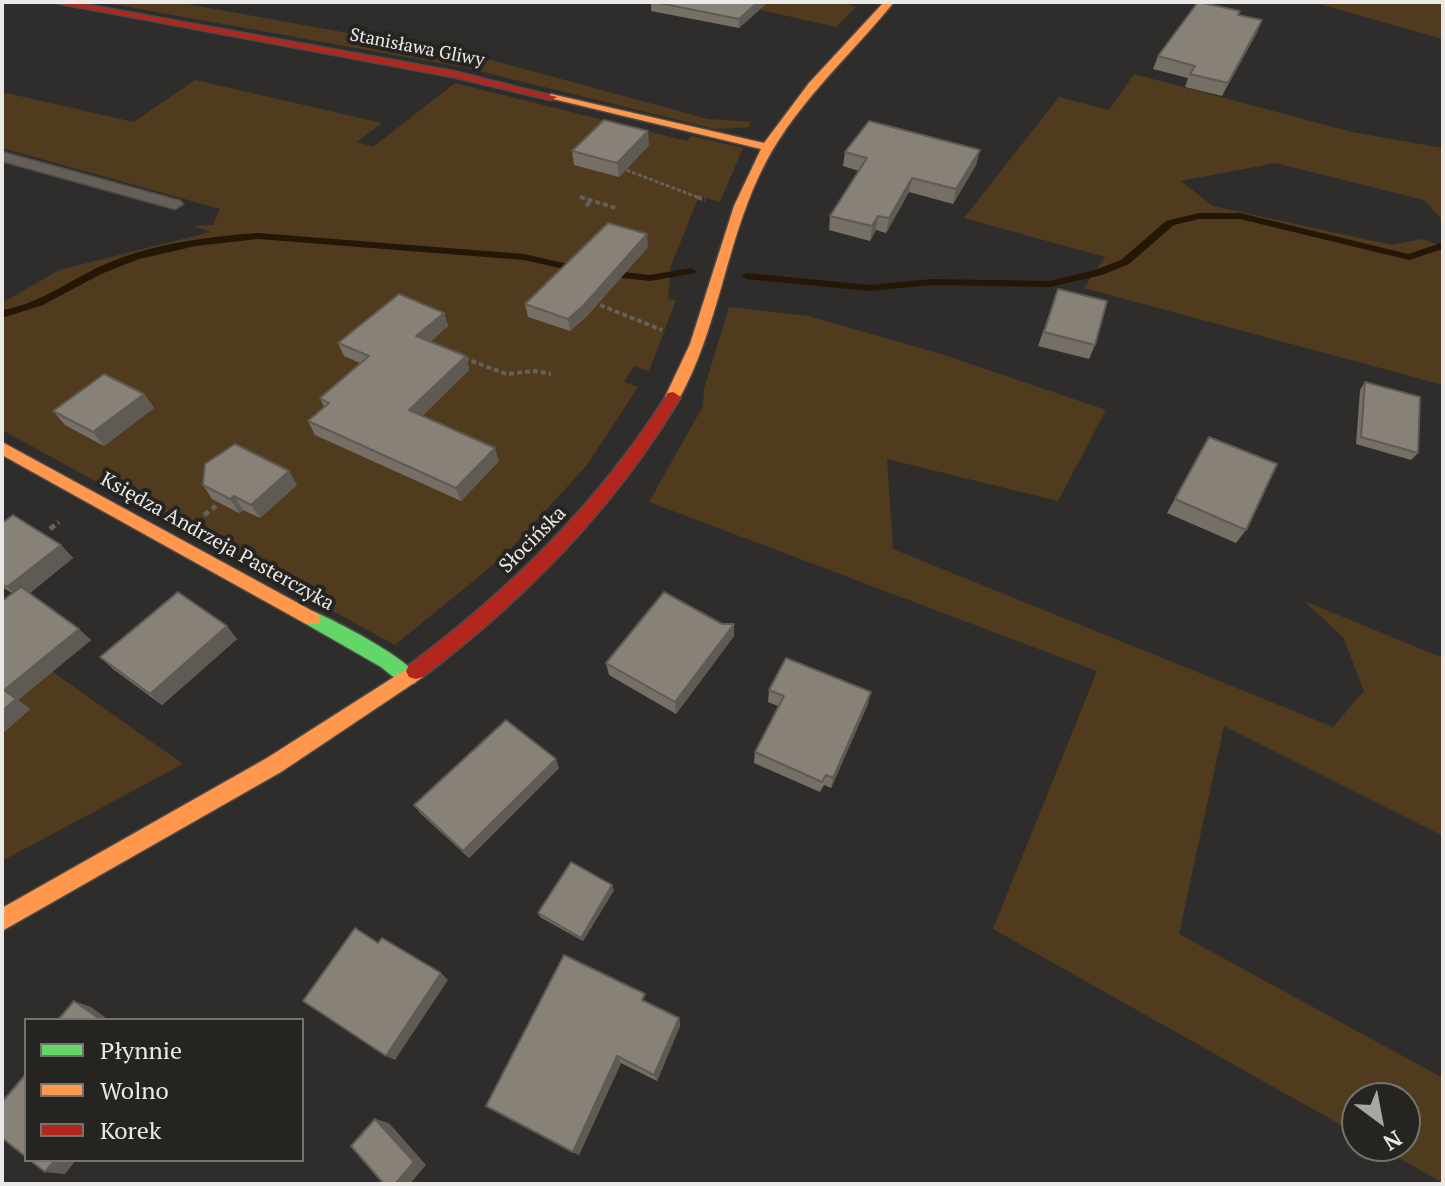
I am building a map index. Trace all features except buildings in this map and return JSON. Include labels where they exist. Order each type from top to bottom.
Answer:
[{"type":"street","name":"Stanisława Gliwy","points":[[56,2],[453,74],[768,147]]},
{"type":"street","name":"Słocińska","points":[[2,920],[294,752],[450,646],[540,568],[635,459],[663,417],[695,355],[751,178],[768,147],[806,95],[889,2]]},
{"type":"street","name":"Księdza Andrzeja Pasterczyka","points":[[2,448],[388,661],[408,677]]},
{"type":"lane","points":[[2,156],[175,204]]},
{"type":"path","points":[[621,168],[710,201]]},
{"type":"path","points":[[580,197],[616,208]]},
{"type":"path","points":[[586,206],[592,200]]},
{"type":"path","points":[[600,305],[664,331]]},
{"type":"path","points":[[451,354],[506,374],[535,371],[551,374]]},
{"type":"shaded area","points":[[101,2],[176,2],[480,57],[708,119],[751,122],[749,127],[715,129],[467,68]]},
{"type":"shaded area","points":[[726,2],[850,2],[849,5],[856,7],[836,27]]},
{"type":"shaded area","points":[[1312,2],[1443,2],[1443,39]]},
{"type":"shaded area","points":[[1134,74],[1352,132],[1443,148],[1443,221],[1424,200],[1275,163],[1181,181],[1213,206],[1392,245],[1422,239],[1443,246],[1443,385],[1084,288],[1105,257],[964,218],[1059,97],[1109,110]]},
{"type":"shaded area","points":[[195,80],[382,123],[357,142],[373,147],[455,83],[687,141],[691,136],[743,148],[720,202],[699,196],[671,266],[668,299],[676,300],[651,366],[648,371],[634,366],[624,382],[638,387],[587,465],[504,556],[395,645],[2,430],[2,303],[59,270],[211,232],[194,226],[213,225],[220,209],[2,148],[2,92],[134,122]]},
{"type":"shaded area","points":[[729,307],[808,316],[944,355],[1106,410],[1058,501],[887,459],[893,549],[1333,727],[1364,691],[1343,637],[1304,601],[1443,658],[1443,836],[1224,726],[1179,934],[1443,1078],[1443,1183],[1406,1162],[1421,1162],[1421,1082],[1341,1082],[1341,1125],[993,929],[1097,671],[649,502],[703,406],[704,389]]},
{"type":"shaded area","points":[[2,636],[183,764],[2,861]]},
{"type":"waterway","points":[[746,276],[870,288],[932,282],[1050,284],[1098,273],[1125,262],[1170,223],[1199,216],[1240,216],[1409,257],[1441,246]]},
{"type":"waterway","points":[[2,314],[28,308],[97,272],[135,257],[196,243],[258,236],[524,257],[581,270]]},
{"type":"waterway","points":[[605,273],[650,278],[691,271]]},
{"type":"traffic: fast","points":[[312,619],[388,661],[408,677]]},
{"type":"traffic: slow","points":[[673,397],[697,344],[741,206],[764,154],[778,130],[813,85],[889,2]]},
{"type":"traffic: slow","points":[[551,97],[768,147]]},
{"type":"traffic: slow","points":[[2,448],[312,619]]},
{"type":"traffic: slow","points":[[2,920],[274,765],[416,671]]},
{"type":"traffic: jam","points":[[56,2],[453,74],[551,97]]},
{"type":"traffic: jam","points":[[416,671],[490,613],[559,548],[621,476],[673,397]]}]
